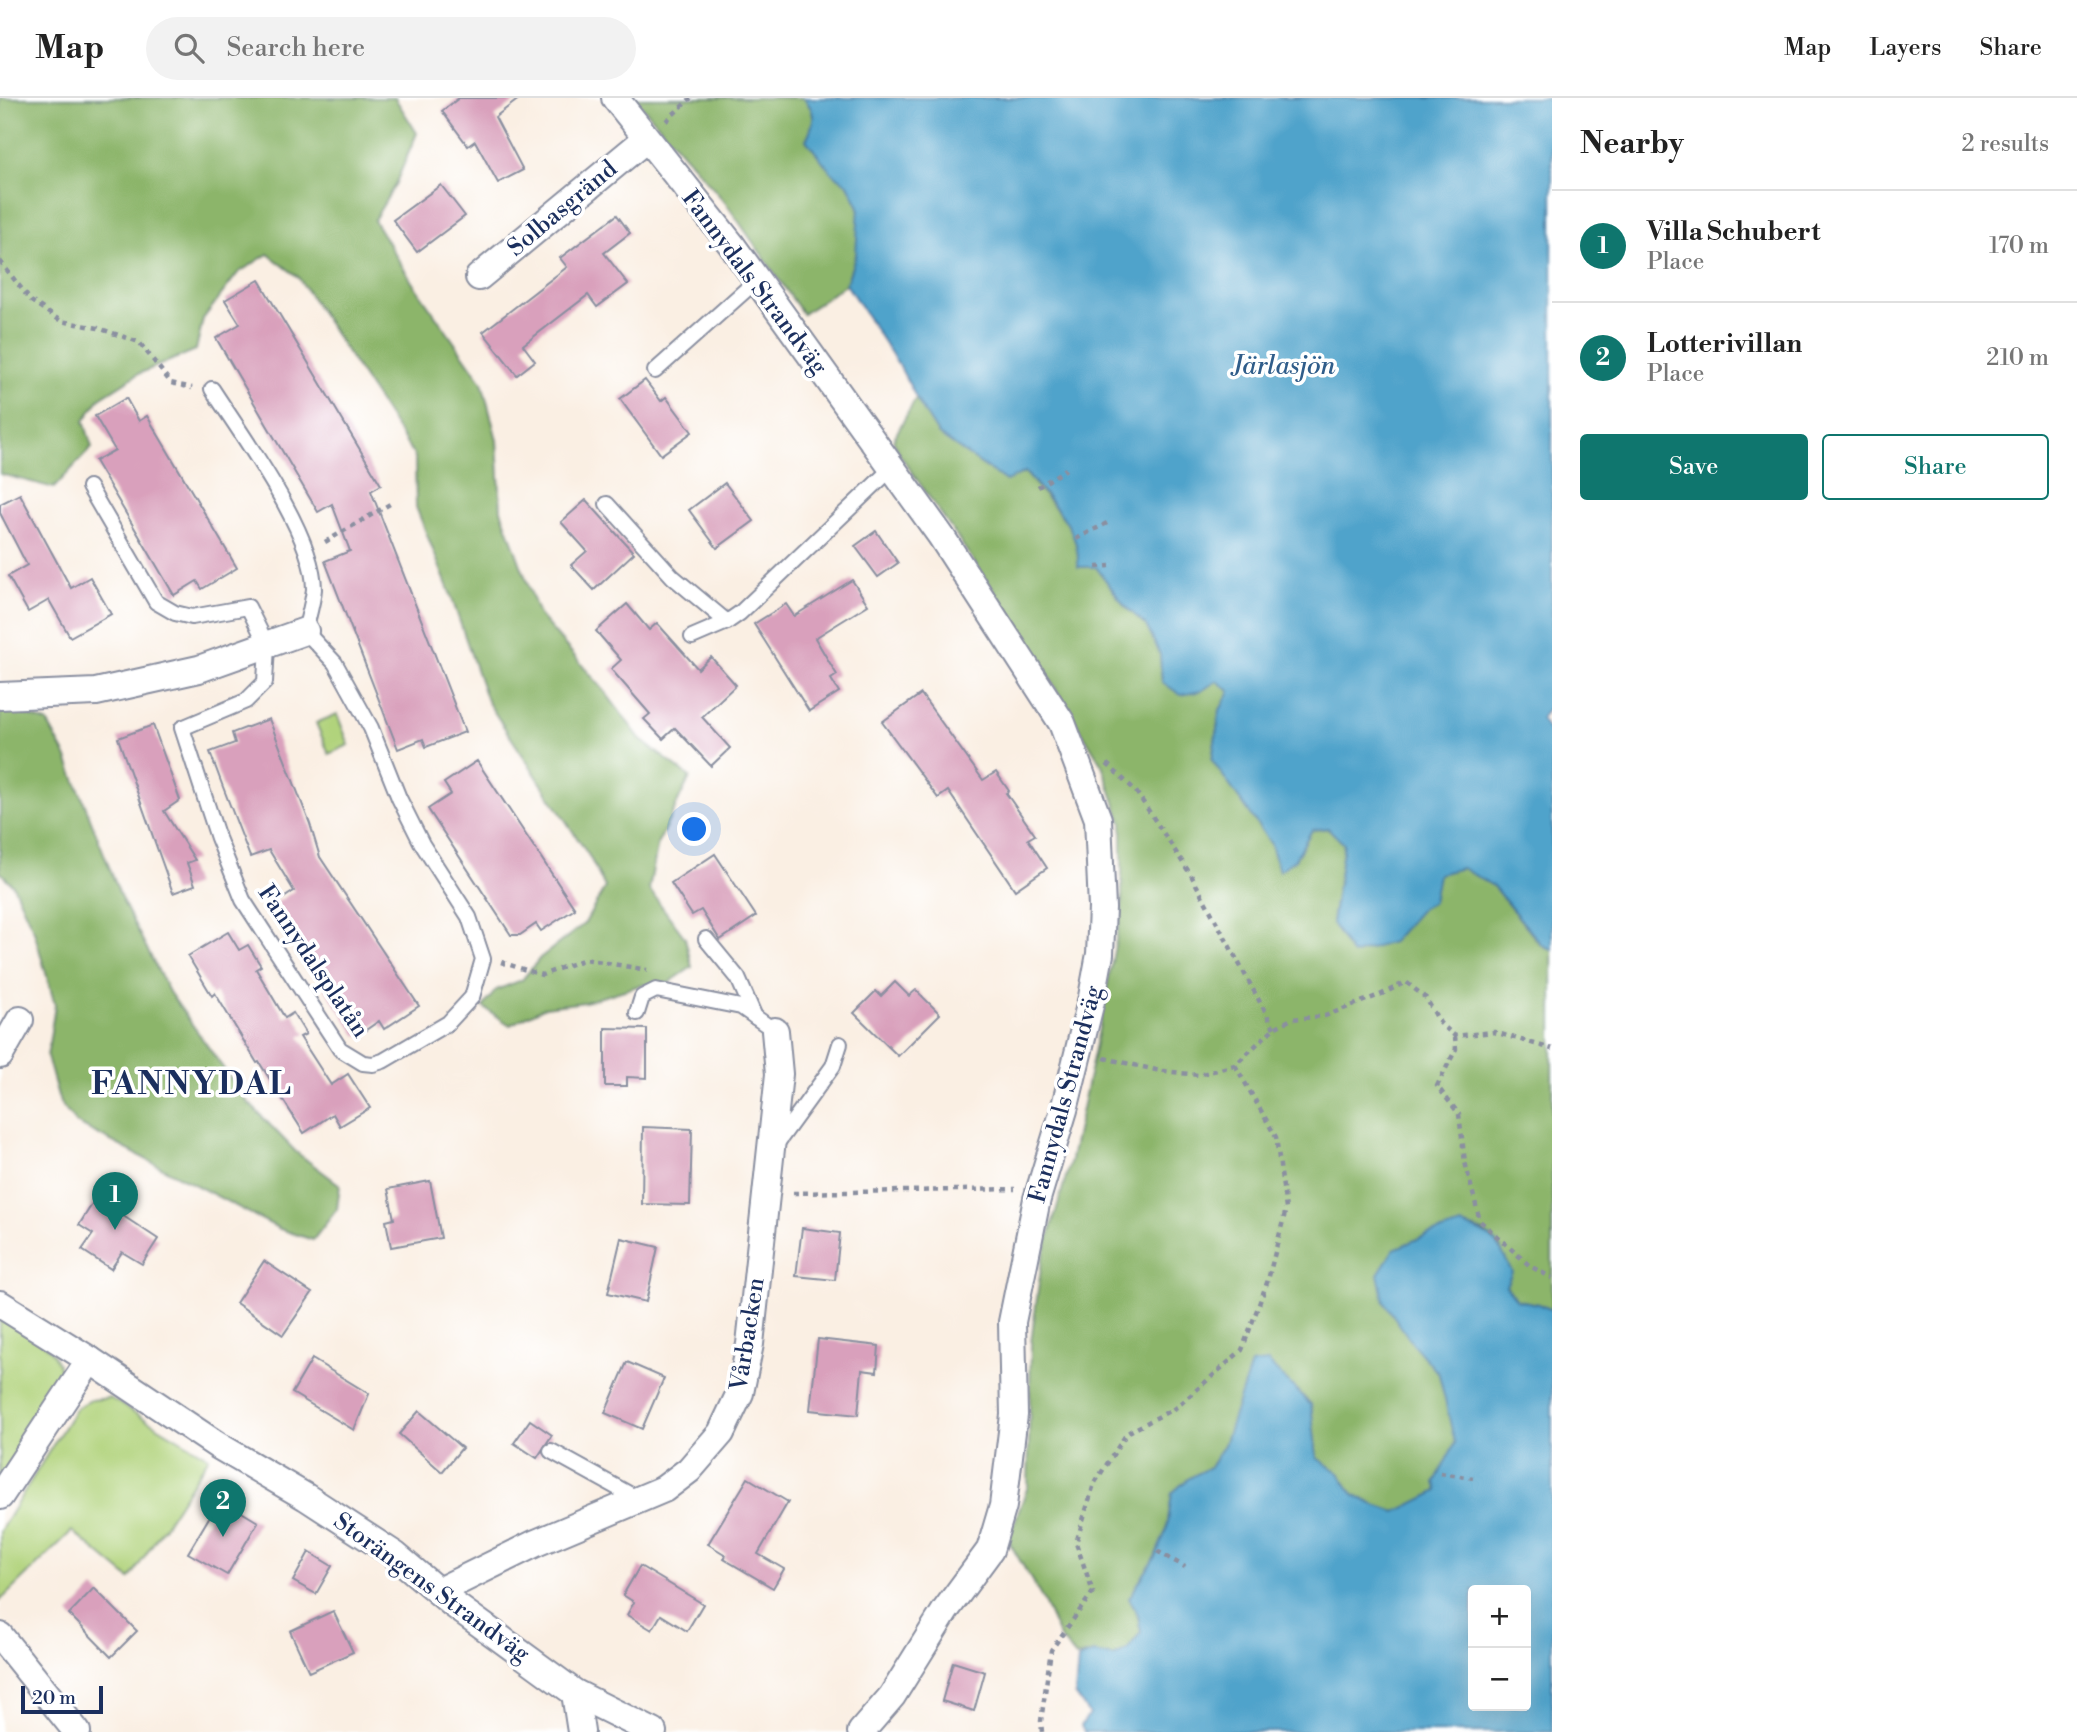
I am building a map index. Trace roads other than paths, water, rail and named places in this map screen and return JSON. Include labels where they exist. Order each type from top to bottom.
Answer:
[{"type":"street","name":"Fannydals Strandväg","points":[[615,98],[731,244],[940,536],[1062,723],[1098,819],[1102,908],[1100,954],[1064,1110],[1040,1188],[1012,1322],[1014,1415],[1003,1506],[990,1550],[945,1611],[892,1696],[861,1732]]},
{"type":"street","name":"Solbasgränd","points":[[479,277],[646,139]]},
{"type":"street","points":[[0,696],[96,692],[199,669],[305,631]]},
{"type":"street","points":[[0,1055],[20,1020]]},
{"type":"street","name":"Vårbacken","points":[[439,1591],[536,1543],[664,1489],[689,1470],[721,1433],[740,1393],[750,1344],[771,1152],[779,1074],[765,1024]]},
{"type":"street","name":"Storängens Strandväg","points":[[0,1304],[217,1445],[306,1497],[395,1555],[453,1604],[575,1693],[653,1732]]},
{"type":"street","points":[[0,1496],[90,1360]]},
{"type":"street","points":[[0,1636],[77,1732]]},
{"type":"street","points":[[575,1693],[581,1732]]},
{"type":"lane","points":[[655,371],[757,280]]},
{"type":"lane","points":[[212,389],[289,510],[311,566],[314,590],[305,631]]},
{"type":"lane","points":[[692,637],[740,614],[892,468]]},
{"type":"lane","name":"Fannydalsplatån","points":[[89,487],[156,602],[175,613],[192,617],[248,607],[267,645],[265,682],[246,701],[182,728],[218,838],[243,900],[340,1049],[363,1063],[383,1061],[448,1023],[472,996],[484,959],[469,917],[422,844],[371,728],[335,663],[305,631]]},
{"type":"lane","points":[[607,504],[673,577],[727,622]]},
{"type":"lane","points":[[706,939],[738,978],[765,1024]]},
{"type":"lane","points":[[637,1013],[642,998],[656,990],[741,1007],[765,1024]]},
{"type":"lane","points":[[771,1152],[833,1066],[839,1044]]},
{"type":"lane","points":[[551,1451],[639,1500]]},
{"type":"water","name":"Järlasjön","points":[[803,98],[1552,98],[1552,703],[1541,719],[1552,736],[1552,950],[1541,944],[1493,886],[1462,868],[1438,874],[1433,902],[1422,908],[1392,942],[1352,955],[1332,923],[1344,844],[1328,828],[1312,830],[1295,859],[1279,871],[1271,844],[1212,760],[1220,710],[1230,691],[1217,681],[1201,691],[1181,695],[1162,682],[1160,654],[1146,625],[1125,606],[1096,567],[1078,567],[1074,539],[1054,504],[1025,472],[1006,481],[939,435],[900,367],[846,284],[856,255],[859,207],[848,184],[833,174],[806,140],[813,113]]},
{"type":"water","points":[[1462,1225],[1481,1232],[1494,1241],[1503,1253],[1512,1272],[1506,1286],[1517,1300],[1539,1304],[1552,1310],[1552,1732],[1084,1732],[1081,1726],[1089,1714],[1075,1694],[1078,1659],[1094,1653],[1114,1657],[1127,1650],[1141,1632],[1138,1615],[1129,1598],[1155,1557],[1167,1529],[1172,1493],[1188,1479],[1211,1466],[1224,1445],[1251,1364],[1268,1362],[1311,1405],[1317,1458],[1339,1473],[1353,1494],[1396,1512],[1438,1491],[1435,1482],[1455,1443],[1439,1374],[1413,1344],[1384,1302],[1378,1274],[1394,1249],[1427,1235]]},
{"type":"place","name":"Villa Schubert","points":[[115,1230]]},
{"type":"place","name":"Lotterivillan","points":[[223,1537]]},
{"type":"district","name":"FANNYDAL","points":[[192,1083]]}]
